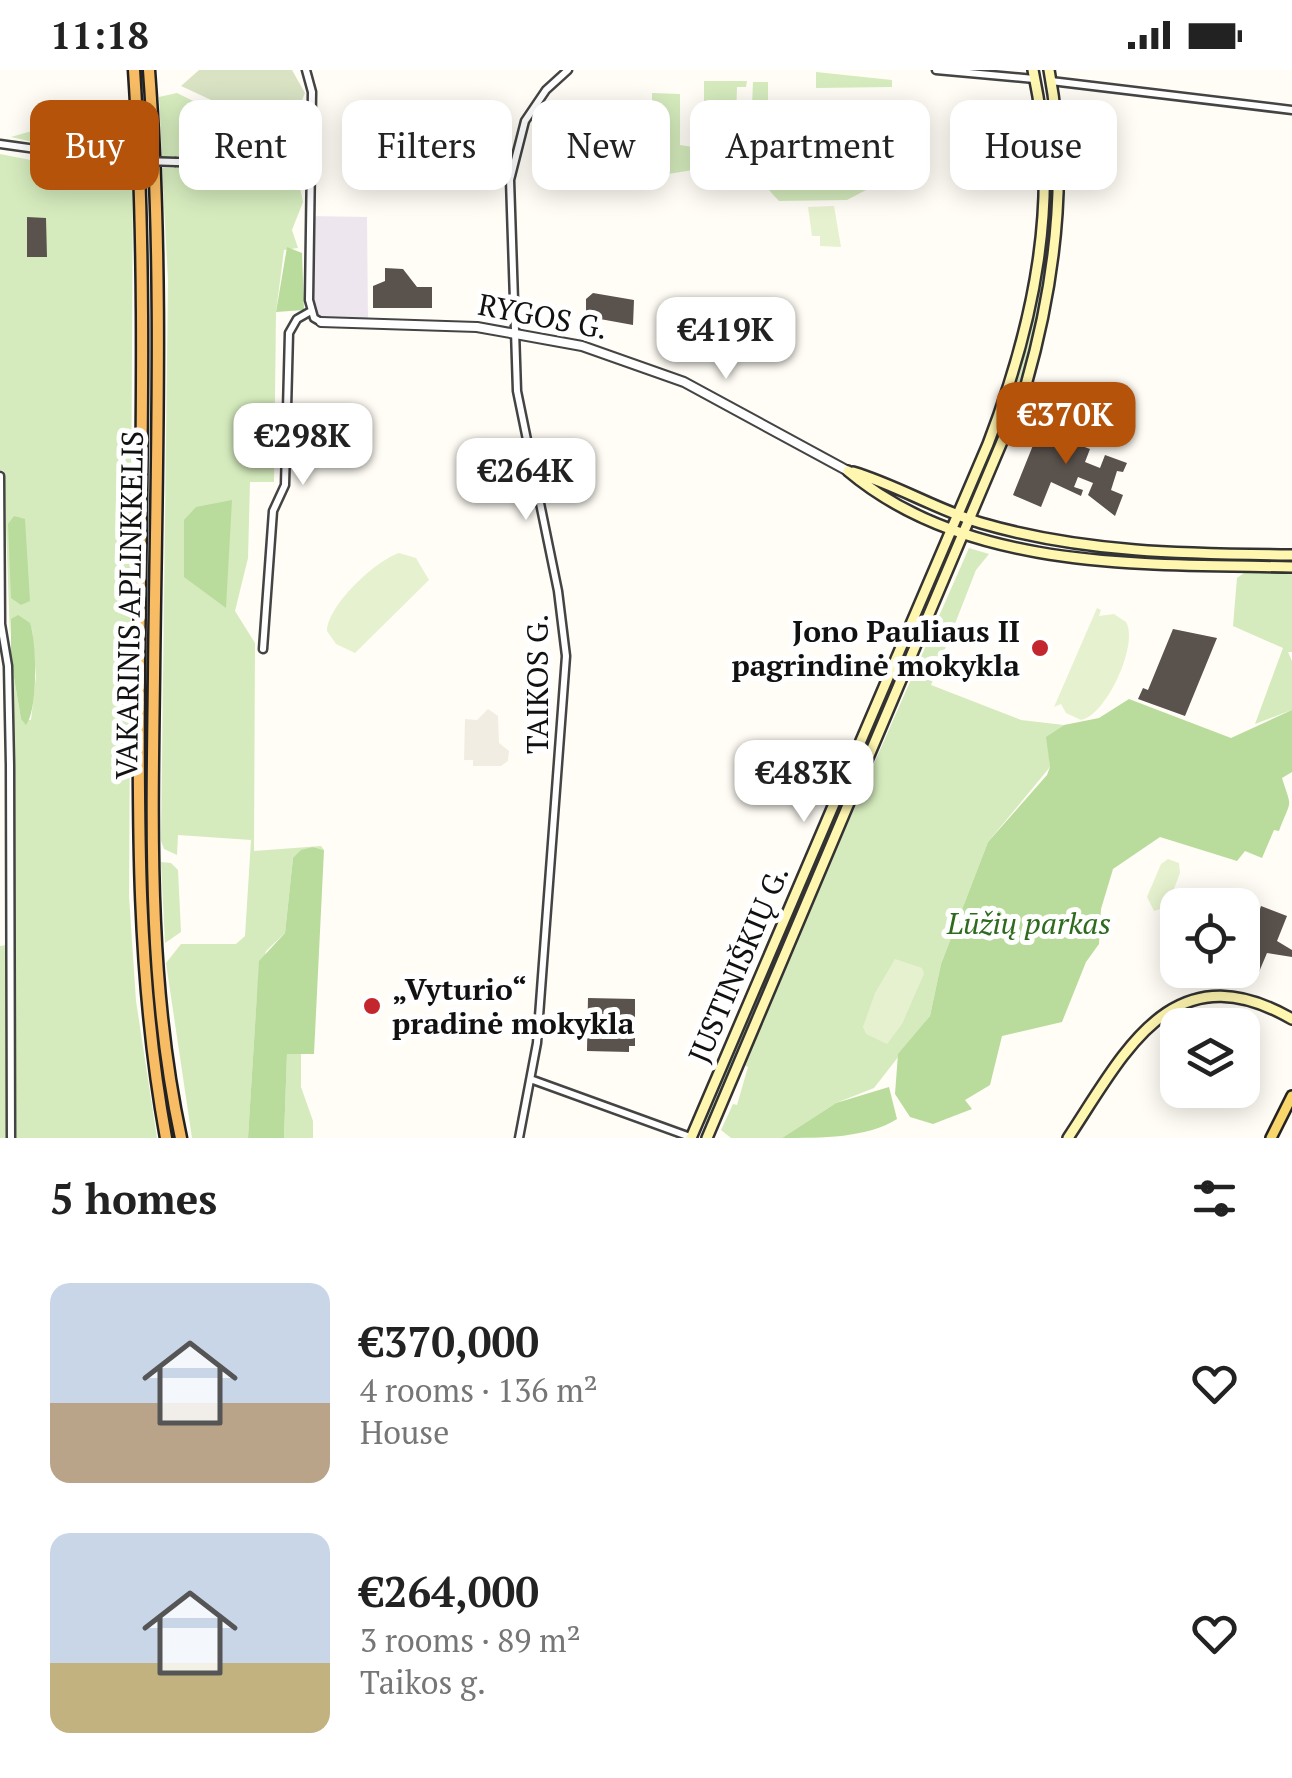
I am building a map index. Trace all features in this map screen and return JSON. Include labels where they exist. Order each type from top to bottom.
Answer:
[{"type":"highway","name":"VAKARINIS APLINKKELIS","points":[[134,70],[143,303],[138,881],[144,996],[166,1138]]},
{"type":"highway","name":"VAKARINIS APLINKKELIS","points":[[149,70],[158,298],[152,870],[160,1002],[181,1138]]},
{"type":"main road","name":"JUSTINIŠKIŲ G.","points":[[706,1138],[972,520],[1026,385],[1051,282],[1058,204],[1049,70]]},
{"type":"main road","name":"JUSTINIŠKIŲ G.","points":[[692,1138],[1008,392],[1038,278],[1044,192],[1034,75]]},
{"type":"main road","name":"RYGOS G.","points":[[848,471],[958,516],[1097,548],[1292,556]]},
{"type":"main road","name":"RYGOS G.","points":[[848,471],[873,490],[953,528],[1092,560],[1292,567]]},
{"type":"main road","points":[[1068,1138],[1121,1054],[1172,1008],[1202,996],[1226,995],[1257,1001],[1292,1019]]},
{"type":"main road","points":[[1271,1138],[1292,1096]]},
{"type":"street","points":[[306,70],[312,100]]},
{"type":"street","name":"TAIKOS G.","points":[[519,1138],[533,1080],[566,656],[558,591],[517,391],[510,212],[513,155],[538,101],[568,70]]},
{"type":"street","points":[[936,70],[1034,75],[1051,82],[1292,110]]},
{"type":"street","points":[[0,144],[76,158],[179,162]]},
{"type":"street","points":[[310,190],[310,311],[321,322]]},
{"type":"street","points":[[263,649],[273,511],[285,485],[289,332],[297,319],[310,311]]},
{"type":"street","name":"RYGOS G.","points":[[321,322],[438,324],[514,332],[594,350],[663,374],[738,408],[848,471]]},
{"type":"street","points":[[0,476],[1,624],[8,666],[10,765],[12,1138]]},
{"type":"street","points":[[533,1080],[692,1138]]},
{"type":"shaded area","points":[[309,216],[367,217],[368,319],[327,320],[315,313]]},
{"type":"shaded area","points":[[488,709],[498,716],[499,743],[509,751],[508,761],[501,766],[473,766],[473,760],[464,760],[465,719],[477,720]]},
{"type":"green space","points":[[199,70],[292,70],[305,93],[302,100],[211,100],[181,86]]},
{"type":"green space","points":[[816,72],[892,80],[892,87],[816,88]]},
{"type":"green space","points":[[704,81],[747,81],[746,87],[737,87],[737,100],[704,100]]},
{"type":"green space","points":[[753,82],[768,82],[768,100],[752,100]]},
{"type":"green space","points":[[177,93],[191,100],[179,100],[179,190],[301,190],[303,202],[292,230],[298,248],[284,250],[276,312],[274,482],[250,482],[248,558],[235,611],[255,643],[254,851],[321,846],[324,850],[313,847],[293,858],[285,933],[266,951],[257,995],[248,1138],[192,1138],[166,963],[181,944],[236,944],[245,936],[251,840],[178,835],[177,855],[164,849],[161,841],[168,280],[162,168],[175,168],[176,157],[162,156],[159,97]]},
{"type":"green space","points":[[652,93],[680,94],[680,145],[690,147],[690,170],[670,174],[670,100],[652,100]]},
{"type":"green space","points":[[30,132],[30,141],[11,137]]},
{"type":"green space","points":[[0,154],[30,160],[30,190],[133,190],[129,896],[136,1001],[157,1138],[15,1138],[11,660],[21,719],[31,720],[36,676],[32,629],[11,619],[10,637],[4,471],[0,470]]},
{"type":"green space","points":[[770,190],[866,190],[847,200],[779,201]]},
{"type":"green space","points":[[1047,190],[1055,190],[1055,222],[1041,324],[1021,390],[994,450],[1023,361],[1037,300],[1046,239]]},
{"type":"green space","points":[[834,206],[841,247],[820,246],[820,236],[812,236],[808,207]]},
{"type":"green space","points":[[287,247],[302,253],[304,310],[276,312]]},
{"type":"green space","points":[[232,500],[226,608],[184,577],[184,520],[196,507]]},
{"type":"green space","points":[[14,516],[25,519],[30,601],[21,605],[11,598],[8,524]]},
{"type":"green space","points":[[951,543],[888,706],[708,1124],[701,1121]]},
{"type":"green space","points":[[969,548],[989,554],[976,570],[931,685],[1021,720],[1064,725],[1047,737],[1050,767],[988,842],[941,964],[930,1016],[874,1088],[836,1103],[782,1138],[731,1138],[721,1130],[733,1104],[737,1105],[748,1067],[744,1065],[746,1054]]},
{"type":"green space","points":[[399,553],[416,558],[429,580],[355,653],[336,644],[327,631],[335,609],[366,574]]},
{"type":"green space","points":[[1292,572],[1292,652],[1288,652],[1292,661],[1292,710],[1255,724],[1283,648],[1233,626],[1237,578],[1244,573]]},
{"type":"green space","points":[[1097,608],[1101,610],[1099,616],[1114,614],[1126,622],[1128,645],[1110,692],[1101,706],[1081,720],[1066,713],[1061,704],[1054,707]]},
{"type":"green space","points":[[18,615],[30,623],[34,645],[34,691],[26,725],[21,719],[11,660],[11,619]]},
{"type":"green space","name":"Lūžių parkas","points":[[1129,699],[1231,738],[1292,710],[1292,772],[1282,778],[1289,804],[1279,831],[1274,830],[1262,858],[1245,851],[1237,861],[1160,837],[1113,869],[1101,909],[1099,944],[1086,962],[1062,1022],[1002,1036],[990,1085],[965,1100],[972,1109],[933,1124],[910,1117],[895,1094],[898,1054],[930,1016],[941,964],[988,842],[1047,775],[1050,767],[1046,737],[1064,725],[1099,718]]},
{"type":"green space","points":[[301,850],[324,850],[314,1054],[287,1054],[284,1138],[248,1138],[259,961],[285,933],[293,858]]},
{"type":"green space","points":[[1168,859],[1179,863],[1180,873],[1174,888],[1160,888],[1160,909],[1154,911],[1147,897],[1161,864]]},
{"type":"green space","points":[[161,862],[171,863],[178,870],[181,932],[165,943]]},
{"type":"green space","points":[[7,945],[9,1138],[0,1138],[0,946]]},
{"type":"green space","points":[[895,959],[922,968],[924,974],[902,1024],[887,1044],[866,1034],[863,1027],[875,993]]},
{"type":"green space","points":[[287,1054],[301,1054],[301,1087],[313,1121],[313,1138],[284,1138]]},
{"type":"green space","points":[[889,1087],[897,1119],[885,1125],[843,1136],[782,1138],[836,1103]]},
{"type":"building","points":[[27,217],[46,218],[47,257],[27,257]]},
{"type":"building","points":[[385,268],[403,269],[417,287],[432,287],[432,308],[373,308],[373,286],[385,281]]},
{"type":"building","points":[[593,293],[634,300],[633,325],[600,319],[600,325],[594,325],[594,319],[586,319],[586,299]]},
{"type":"building","points":[[1046,413],[1087,435],[1082,446],[1090,449],[1085,462],[1100,468],[1105,455],[1127,463],[1123,472],[1117,471],[1111,490],[1123,495],[1115,516],[1088,495],[1093,483],[1078,477],[1074,487],[1083,490],[1081,496],[1051,482],[1041,507],[1013,495]]},
{"type":"building","points":[[1173,629],[1217,638],[1185,716],[1138,699],[1143,688],[1148,690]]},
{"type":"building","points":[[1261,906],[1287,916],[1277,941],[1292,950],[1292,957],[1267,953],[1260,970]]},
{"type":"building","points":[[588,998],[635,999],[635,1046],[629,1046],[629,1052],[587,1051]]},
{"type":"place","name":"Jono Pauliaus II pagrindinė mokykla","points":[[1040,648]]},
{"type":"place","name":"„Vyturio“ pradinė mokykla","points":[[372,1006]]}]
